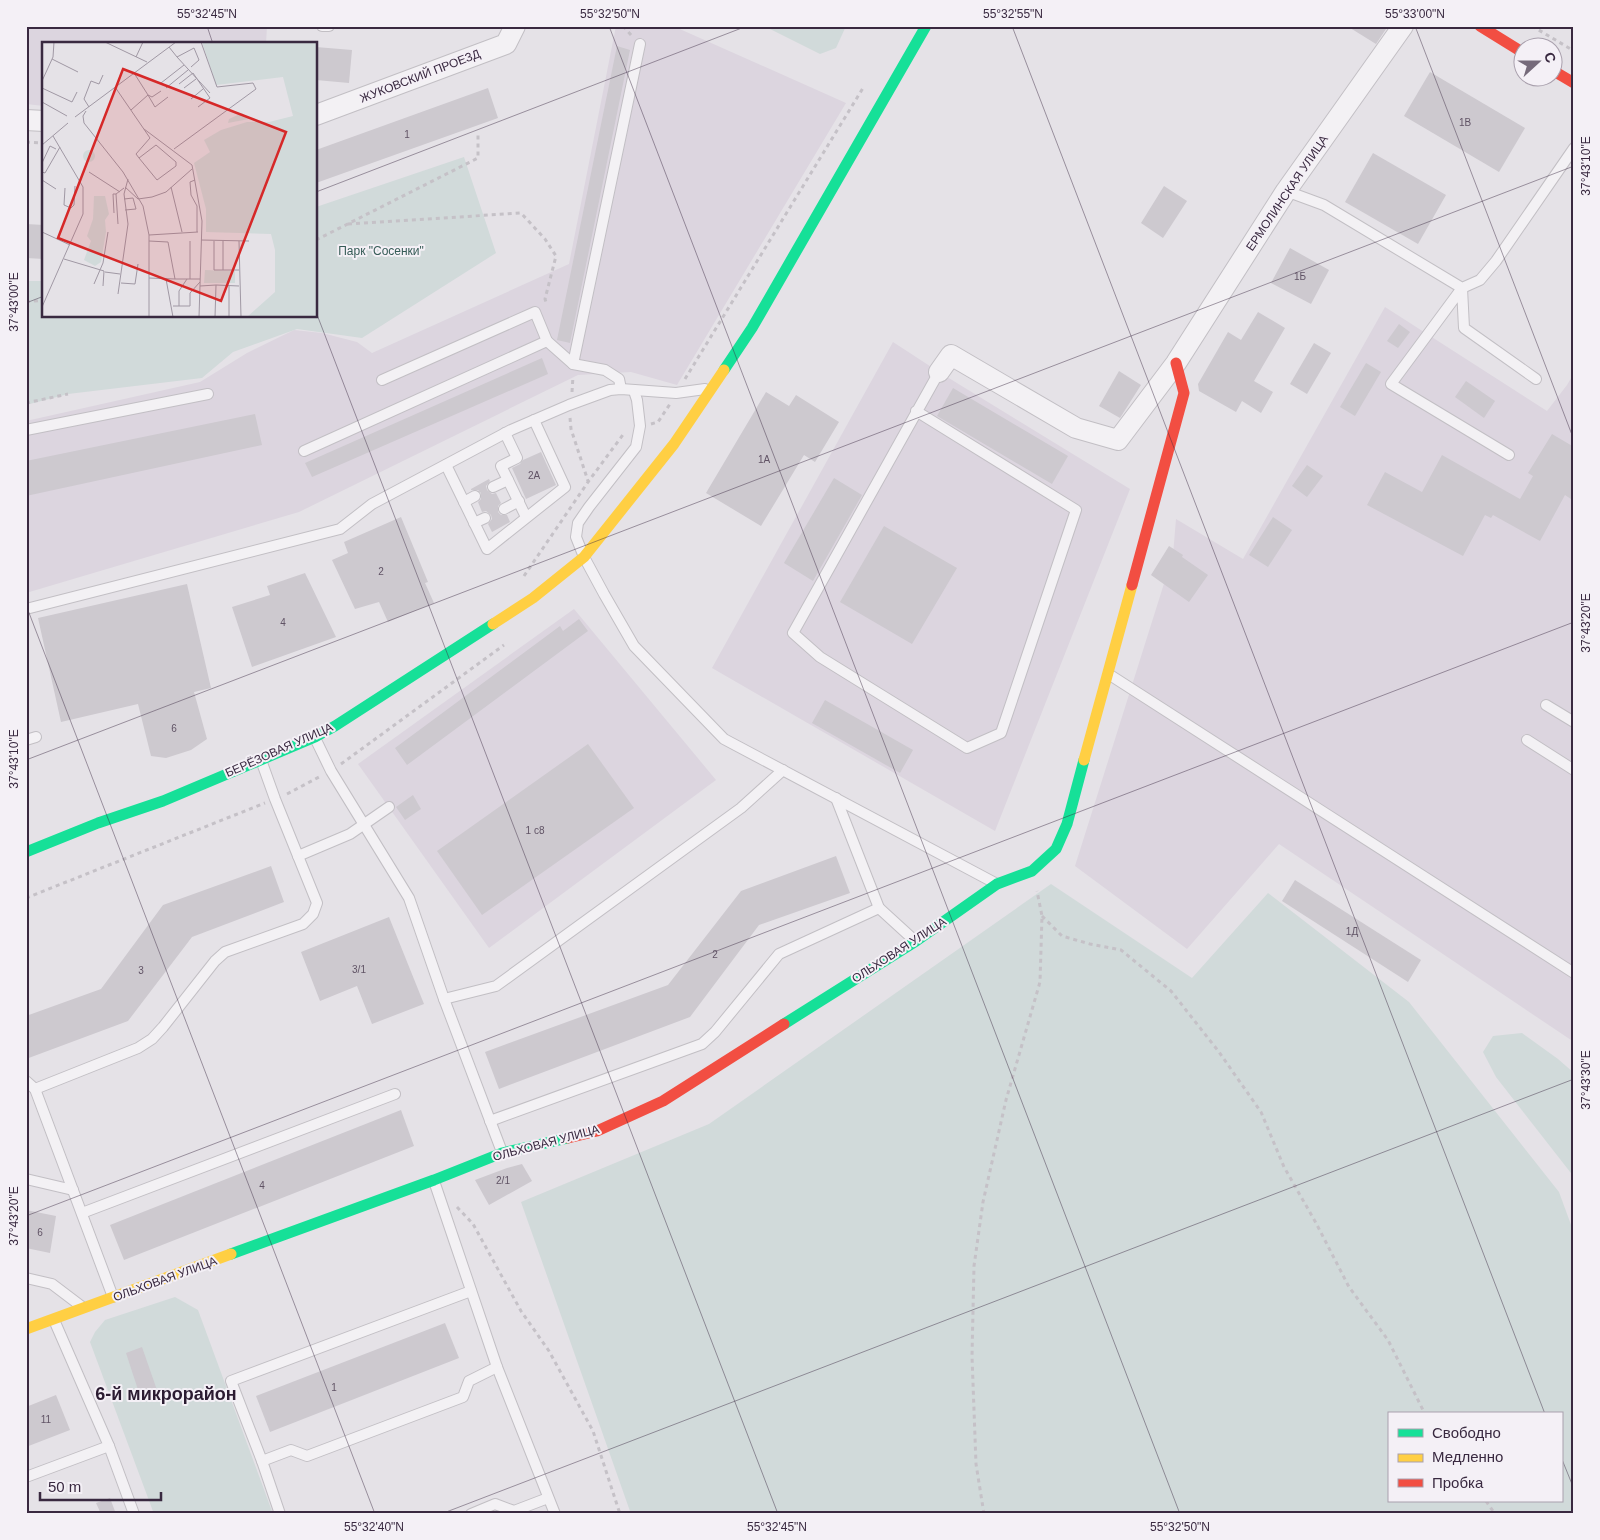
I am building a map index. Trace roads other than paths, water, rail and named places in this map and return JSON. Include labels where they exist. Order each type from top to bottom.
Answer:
[{"type":"street","name":"ЖУКОВСКИЙ ПРОЕЗД","points":[[318,115],[506,44],[515,26]]},
{"type":"street","name":"БЕРЁЗОВАЯ УЛИЦА","points":[[26,852],[98,823],[163,801],[314,737],[335,726],[534,598],[584,557],[674,444],[752,328],[926,26]]},
{"type":"street","name":"ЕРМОЛИНСКАЯ УЛИЦА","points":[[939,372],[951,355],[1076,428],[1118,440],[1176,363],[1286,191],[1403,26]]},
{"type":"street","points":[[1480,26],[1512,46]]},
{"type":"street","points":[[1562,76],[1574,83]]},
{"type":"street","points":[[26,120],[42,121]]},
{"type":"street","points":[[1108,674],[1184,394],[1176,363]]},
{"type":"street","name":"ОЛЬХОВАЯ УЛИЦА","points":[[26,1328],[434,1180],[502,1153],[597,1131],[663,1101],[916,941],[997,884],[1032,871],[1056,849],[1066,824],[1108,674]]},
{"type":"lane","points":[[322,26],[329,26]]},
{"type":"lane","points":[[572,364],[640,44]]},
{"type":"lane","points":[[1509,455],[1391,384],[1462,288],[1480,280],[1496,261],[1574,148]]},
{"type":"lane","points":[[1286,191],[1324,205],[1462,288]]},
{"type":"lane","points":[[1462,288],[1464,328],[1536,379]]},
{"type":"lane","points":[[382,380],[535,312],[547,340],[572,364],[605,370],[619,379],[622,389]]},
{"type":"lane","points":[[304,451],[547,340]]},
{"type":"lane","points":[[916,412],[1076,510],[1001,734],[968,748],[820,657],[793,633],[916,412],[939,372]]},
{"type":"lane","points":[[26,609],[340,529],[372,504],[505,433],[569,405],[610,390],[622,389],[676,393],[711,388]]},
{"type":"lane","points":[[634,391],[640,426],[636,447],[578,523],[576,537],[584,557],[634,646],[724,738],[997,884]]},
{"type":"lane","points":[[26,430],[208,394]]},
{"type":"lane","points":[[446,465],[486,548],[565,487],[534,420]]},
{"type":"lane","points":[[505,433],[517,458],[501,466],[526,517]]},
{"type":"lane","points":[[493,487],[508,480]]},
{"type":"lane","points":[[464,502],[475,496]]},
{"type":"lane","points":[[504,509],[518,501]]},
{"type":"lane","points":[[474,523],[485,518]]},
{"type":"lane","points":[[1108,674],[1574,973]]},
{"type":"lane","points":[[1546,705],[1574,722]]},
{"type":"lane","points":[[314,737],[331,771],[409,898],[444,999],[502,1153]]},
{"type":"lane","points":[[1527,740],[1574,770]]},
{"type":"lane","points":[[35,1089],[138,1048],[152,1039],[163,1027],[224,952],[302,924],[313,914],[317,903],[261,759]]},
{"type":"lane","points":[[444,999],[496,986],[742,808],[783,770]]},
{"type":"lane","points":[[836,798],[879,908],[916,941]]},
{"type":"lane","points":[[298,856],[350,834],[388,807]]},
{"type":"lane","points":[[490,1121],[702,1044],[715,1032],[779,954],[879,908]]},
{"type":"lane","points":[[26,1081],[35,1089],[113,1298]]},
{"type":"lane","points":[[82,1213],[395,1094]]},
{"type":"lane","points":[[26,1180],[73,1190]]},
{"type":"lane","points":[[434,1180],[497,1367],[555,1514]]},
{"type":"lane","points":[[26,1278],[52,1284],[84,1308]]},
{"type":"lane","points":[[280,1514],[231,1381],[471,1291]]},
{"type":"lane","points":[[54,1319],[109,1446],[134,1514]]},
{"type":"lane","points":[[262,1461],[291,1450],[307,1456],[463,1397],[469,1381],[497,1367]]},
{"type":"lane","points":[[26,1477],[109,1446]]},
{"type":"lane","points":[[470,1514],[495,1504],[514,1511],[548,1498]]},
{"type":"district","name":"6-й микрорайон","points":[[166,1394]]},
{"type":"park label","name":"Парк \"Сосенки\"","points":[[381,251]]}]
